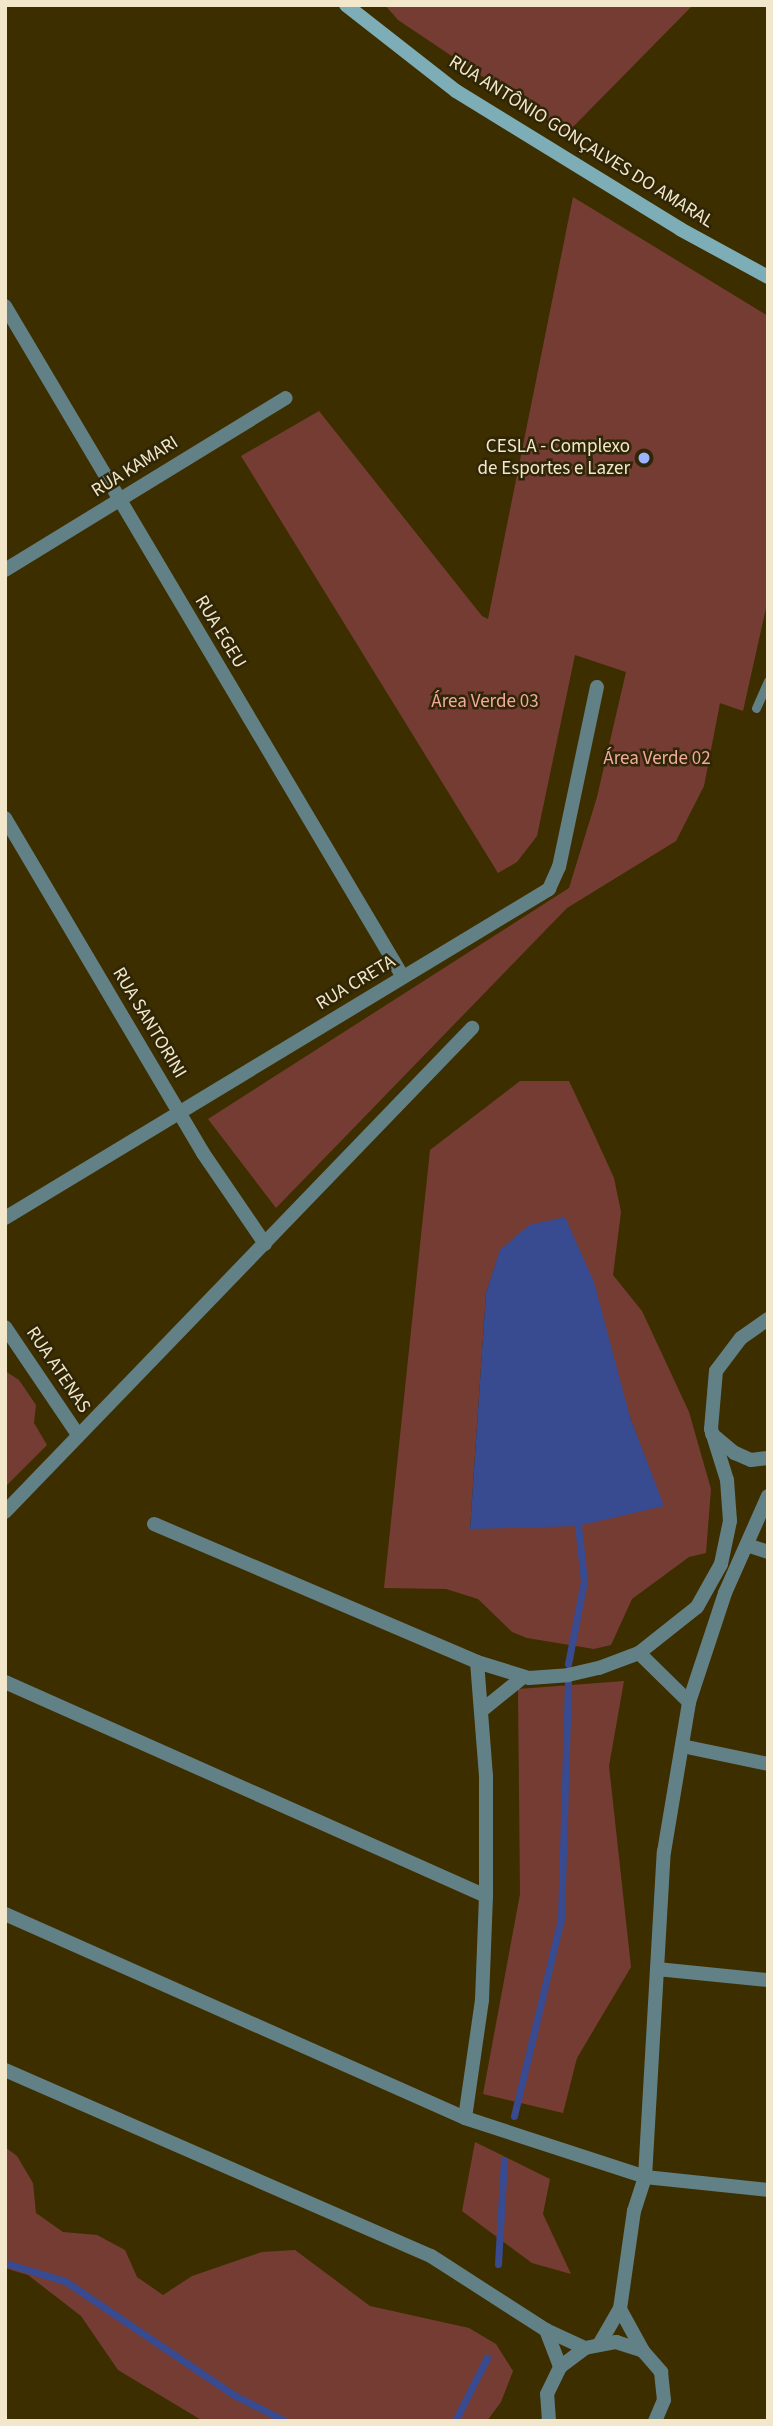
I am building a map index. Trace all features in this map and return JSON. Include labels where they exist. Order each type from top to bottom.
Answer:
[{"type":"street","name":"RUA ANTÔNIO GONÇALVES DO AMARAL","points":[[346,5],[456,91],[680,229],[768,276]]},
{"type":"street","name":"RUA EGEU","points":[[5,306],[403,977]]},
{"type":"street","name":"RUA KAMARI","points":[[5,570],[286,398]]},
{"type":"street","name":"RUA CRETA","points":[[5,1218],[549,889],[559,867],[597,687]]},
{"type":"street","name":"RUA SANTORINI","points":[[5,818],[179,1113],[265,1244]]},
{"type":"street","points":[[5,1512],[472,1028]]},
{"type":"street","points":[[154,1524],[477,1662],[523,1676],[568,1675],[599,1668],[639,1653],[697,1606],[721,1564],[730,1521],[727,1480],[712,1434],[716,1371],[741,1338],[768,1319]]},
{"type":"street","name":"RUA ATENAS","points":[[5,1327],[78,1435]]},
{"type":"street","points":[[712,1434],[735,1453],[751,1460],[768,1458]]},
{"type":"street","points":[[600,2343],[620,2309],[634,2211],[645,2177],[664,1852],[689,1702],[725,1593],[768,1496]]},
{"type":"street","points":[[747,1545],[768,1552]]},
{"type":"street","points":[[639,1653],[689,1702]]},
{"type":"street","points":[[465,2118],[482,2000],[486,1896],[486,1776],[477,1662]]},
{"type":"street","points":[[481,1711],[523,1676]]},
{"type":"street","points":[[5,1682],[486,1896]]},
{"type":"street","points":[[681,1746],[768,1764]]},
{"type":"street","points":[[5,1914],[465,2118],[645,2177],[768,2190]]},
{"type":"street","points":[[657,1969],[768,1980]]},
{"type":"street","points":[[5,2070],[431,2256],[546,2330],[585,2348]]},
{"type":"street","points":[[620,2309],[643,2351]]},
{"type":"street","points":[[546,2330],[560,2367]]},
{"type":"street","points":[[546,2417],[552,2380],[560,2367],[585,2348],[600,2343],[630,2345],[654,2360],[664,2386],[664,2400],[655,2421]]},
{"type":"lane","points":[[756,708],[768,681]]},
{"type":"green space","points":[[385,5],[693,5],[567,133],[398,20]]},
{"type":"green space","points":[[573,197],[768,316],[768,599],[743,711],[720,703],[704,786],[676,841],[567,908],[276,1208],[208,1119],[569,888],[597,797],[626,672],[575,655],[537,836],[517,862],[498,873],[241,456],[319,411],[482,616],[488,619]]},
{"type":"green space","points":[[520,1081],[569,1081],[614,1178],[621,1212],[613,1275],[642,1311],[689,1412],[711,1489],[706,1553],[689,1557],[632,1599],[611,1645],[594,1649],[527,1638],[512,1632],[478,1599],[446,1589],[384,1588],[430,1150]],"holes":[[[500,1251],[630,1417],[663,1506],[470,1529],[486,1293]]]},
{"type":"green space","points":[[5,1371],[19,1380],[36,1405],[34,1423],[47,1445],[5,1487]]},
{"type":"green space","points":[[624,1681],[609,1766],[631,1967],[577,2058],[563,2113],[483,2094],[520,1894],[518,1689]]},
{"type":"green space","points":[[475,2142],[550,2179],[543,2214],[571,2274],[532,2263],[462,2211]]},
{"type":"green space","points":[[5,2147],[17,2156],[33,2183],[36,2213],[63,2232],[97,2235],[125,2250],[137,2277],[163,2295],[192,2276],[262,2252],[295,2250],[370,2306],[469,2328],[496,2344],[513,2371],[501,2402],[487,2421],[203,2421],[118,2370],[81,2316],[28,2275],[5,2268]]},
{"type":"water","points":[[565,1217],[594,1282],[630,1417],[664,1506],[578,1526],[470,1529],[486,1293],[500,1250],[529,1225]]},
{"type":"waterway","points":[[568,1664],[584,1581],[578,1526]]},
{"type":"waterway","points":[[514,2116],[561,1919],[568,1682]]},
{"type":"waterway","points":[[498,2264],[504,2160]]},
{"type":"waterway","points":[[5,2263],[65,2281],[234,2395],[285,2421]]},
{"type":"waterway","points":[[455,2421],[487,2358]]},
{"type":"place","name":"CESLA - Complexo de Esportes e Lazer","points":[[644,458]]},
{"type":"park label","name":"Área Verde 03","points":[[485,702]]},
{"type":"park label","name":"Área Verde 02","points":[[657,759]]}]
